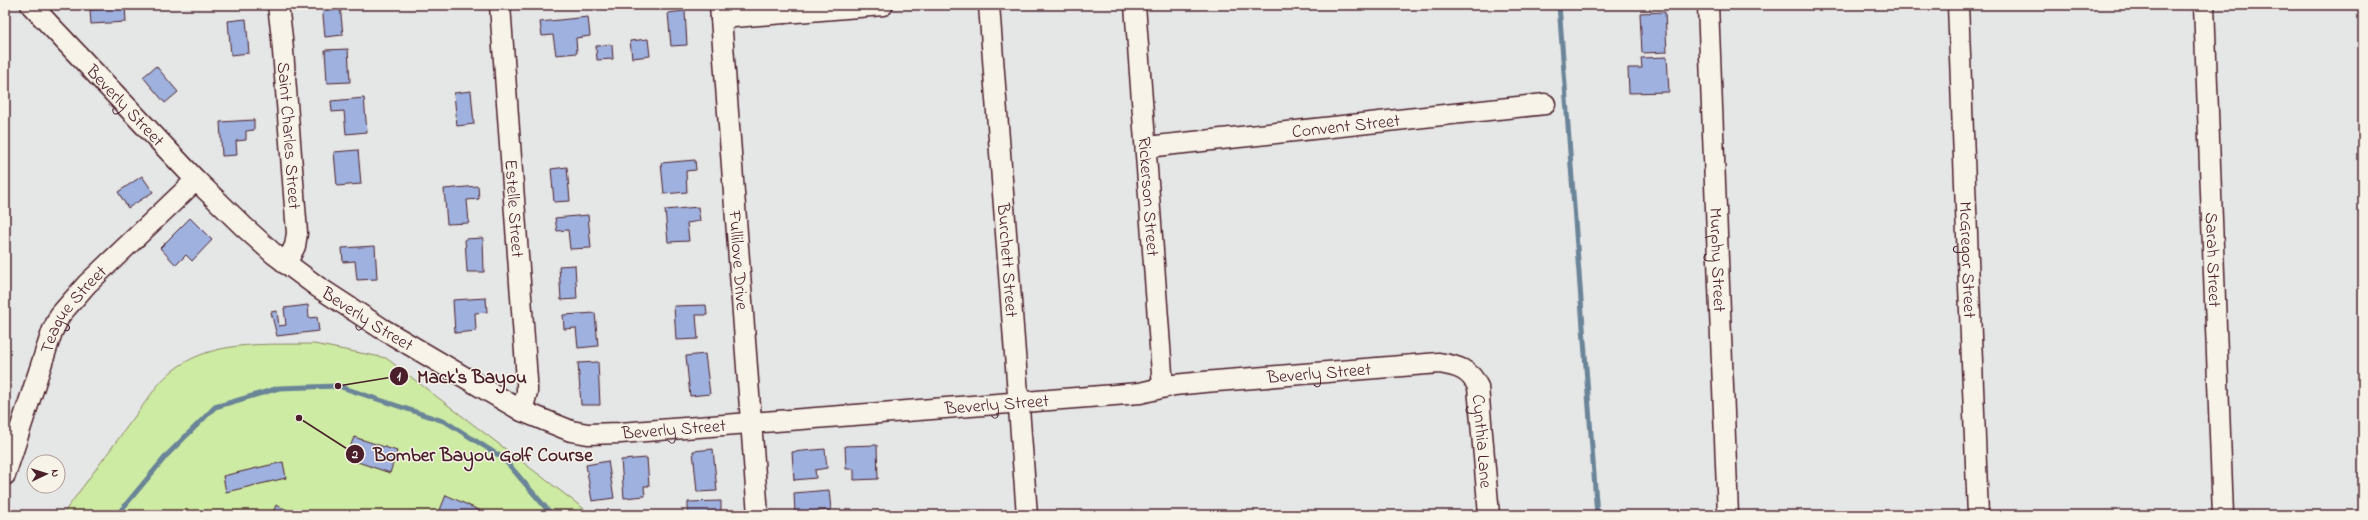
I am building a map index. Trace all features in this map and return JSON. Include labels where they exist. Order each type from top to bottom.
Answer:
[{"type":"street","name":"Beverly Street","points":[[31,5],[196,180],[243,226],[286,264],[381,328],[522,412],[558,427],[588,434],[1140,393],[1163,387],[1211,381],[1432,364],[1451,365],[1467,371]]},
{"type":"street","name":"Saint Charles Street","points":[[278,5],[282,38],[297,233],[295,246],[286,264]]},
{"type":"street","name":"Estelle Street","points":[[500,5],[527,380],[527,392],[522,412]]},
{"type":"street","points":[[721,11],[883,5]]},
{"type":"street","name":"Burchett Street","points":[[989,5],[1027,515]]},
{"type":"street","name":"Rickerson Street","points":[[1135,5],[1147,147],[1163,387]]},
{"type":"street","name":"Murphy Street","points":[[1708,5],[1728,515]]},
{"type":"street","name":"McGregor Street","points":[[1958,5],[1978,515]]},
{"type":"street","name":"Sarah Street","points":[[2204,5],[2223,515]]},
{"type":"street","name":"Fullilove Drive","points":[[721,11],[758,515]]},
{"type":"street","name":"Convent Street","points":[[1147,147],[1545,104]]},
{"type":"street","name":"Teague Street","points":[[5,475],[52,332],[60,315],[104,267],[196,180]]},
{"type":"street","name":"Cynthia Lane","points":[[1467,371],[1474,378],[1480,395],[1490,515]]},
{"type":"green space","points":[[272,344],[314,344],[386,358],[592,515],[62,515],[158,385],[174,370],[191,359],[230,347]]},
{"type":"building","points":[[103,5],[125,5],[126,22],[91,24],[90,10],[103,9]]},
{"type":"building","points":[[322,5],[340,5],[343,35],[325,37]]},
{"type":"building","points":[[614,5],[630,5],[630,8],[614,10]]},
{"type":"building","points":[[685,11],[687,45],[671,46],[668,13]]},
{"type":"building","points":[[1665,12],[1667,52],[1642,53],[1640,13]]},
{"type":"building","points":[[588,17],[590,36],[576,38],[577,53],[556,55],[553,35],[542,36],[540,22]]},
{"type":"building","points":[[246,19],[249,53],[231,55],[228,21]]},
{"type":"building","points":[[648,39],[650,56],[632,58],[630,41]]},
{"type":"building","points":[[612,45],[613,59],[597,60],[596,46]]},
{"type":"building","points":[[348,49],[350,82],[327,83],[325,50]]},
{"type":"building","points":[[1667,57],[1669,92],[1629,93],[1628,68],[1642,68],[1641,58]]},
{"type":"building","points":[[156,66],[178,92],[165,103],[143,77]]},
{"type":"building","points":[[471,91],[474,124],[457,126],[454,93]]},
{"type":"building","points":[[364,98],[367,132],[346,134],[344,111],[332,112],[331,101]]},
{"type":"building","points":[[254,120],[254,130],[246,131],[246,140],[236,141],[237,155],[222,156],[220,122]]},
{"type":"building","points":[[358,150],[361,184],[337,186],[334,152]]},
{"type":"building","points":[[695,160],[696,170],[686,171],[687,192],[664,194],[661,163]]},
{"type":"building","points":[[567,167],[570,201],[554,202],[551,169]]},
{"type":"building","points":[[142,176],[153,192],[128,208],[118,192]]},
{"type":"building","points":[[478,186],[479,199],[467,200],[469,223],[447,224],[444,189]]},
{"type":"building","points":[[698,207],[700,221],[687,223],[689,241],[668,242],[665,210]]},
{"type":"building","points":[[588,215],[591,248],[570,249],[568,230],[557,231],[555,218]]},
{"type":"building","points":[[190,218],[212,240],[192,261],[186,255],[176,265],[160,248]]},
{"type":"building","points":[[483,238],[484,272],[467,272],[465,239]]},
{"type":"building","points":[[375,246],[377,279],[357,280],[355,261],[343,262],[342,248]]},
{"type":"building","points":[[575,265],[577,299],[561,300],[559,266]]},
{"type":"building","points":[[486,298],[487,312],[475,313],[476,331],[455,333],[453,300]]},
{"type":"building","points":[[308,305],[309,318],[317,317],[319,331],[277,336],[271,312],[277,311],[279,326],[286,325],[284,308]]},
{"type":"building","points":[[706,305],[707,315],[696,315],[698,339],[676,340],[674,306]]},
{"type":"building","points":[[595,313],[598,346],[578,348],[576,328],[564,329],[563,315]]},
{"type":"building","points":[[705,354],[710,394],[690,396],[686,356]]},
{"type":"building","points":[[598,362],[600,405],[581,405],[578,363]]},
{"type":"building","points":[[354,437],[397,451],[390,473],[346,458]]},
{"type":"building","points":[[877,445],[878,479],[854,480],[854,469],[846,469],[845,446]]},
{"type":"building","points":[[713,449],[717,491],[697,492],[693,451]]},
{"type":"building","points":[[825,449],[827,468],[815,470],[816,478],[794,480],[792,452]]},
{"type":"building","points":[[647,458],[649,486],[644,486],[645,496],[624,498],[621,460]]},
{"type":"building","points":[[608,461],[614,498],[592,501],[586,465]]},
{"type":"building","points":[[283,462],[286,478],[226,492],[223,476]]},
{"type":"building","points":[[829,490],[831,510],[818,511],[818,515],[795,515],[794,493]]},
{"type":"building","points":[[446,495],[481,511],[479,515],[438,515]]},
{"type":"building","points":[[721,501],[721,514],[688,515],[688,502]]},
{"type":"building","points":[[276,505],[299,515],[272,515]]},
{"type":"waterway","points":[[1559,5],[1597,515]]},
{"type":"waterway","points":[[117,515],[167,455],[215,407],[279,388],[338,386],[446,422],[503,458],[552,515]]},
{"type":"place","name":"Mack's Bayou","points":[[338,386]]},
{"type":"place","name":"Bomber Bayou Golf Course","points":[[299,418]]}]
